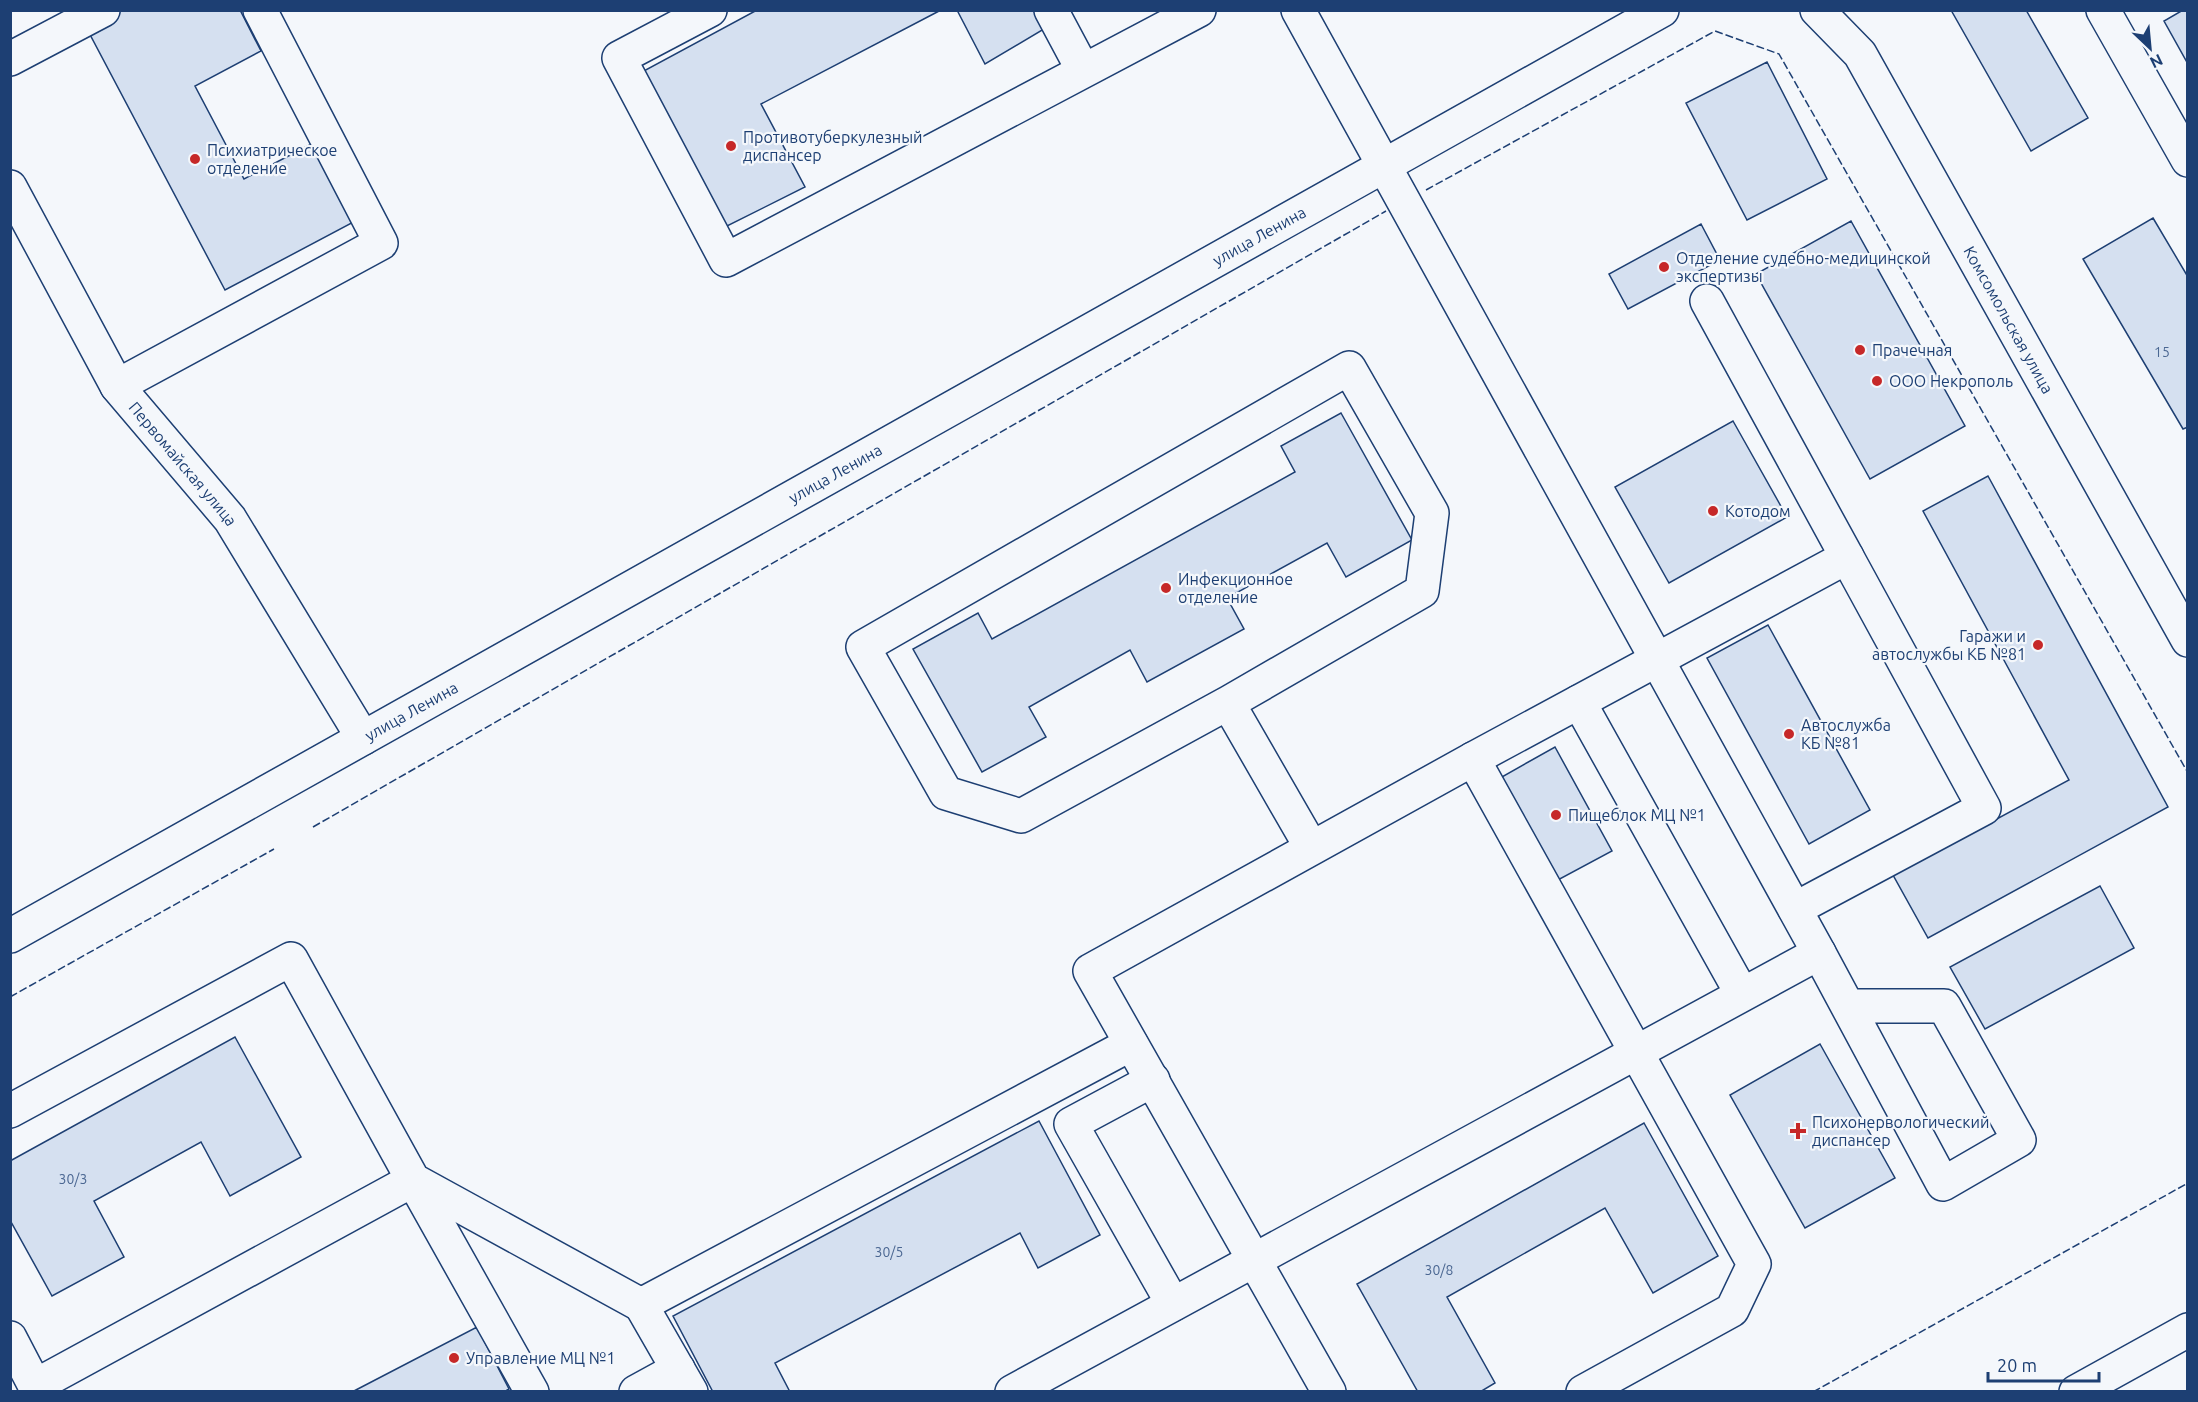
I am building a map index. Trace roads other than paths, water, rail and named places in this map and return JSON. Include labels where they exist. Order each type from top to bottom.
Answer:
[{"type":"street","points":[[10,59],[103,10]]},
{"type":"street","points":[[117,386],[381,243],[260,10]]},
{"type":"street","points":[[710,10],[619,58],[726,260],[1199,10]]},
{"type":"street","points":[[1051,10],[1083,70]]},
{"type":"street","points":[[1298,10],[1795,909],[1943,1184],[2019,1140],[1944,1006],[1848,1006]]},
{"type":"street","name":"улица Ленина","points":[[10,936],[1386,167],[1662,10]]},
{"type":"street","name":"Комсомольская улица","points":[[1817,10],[1860,54],[2187,640]]},
{"type":"street","points":[[2103,10],[2187,160]]},
{"type":"street","name":"Первомайская улица","points":[[10,187],[117,386],[230,519],[363,738]]},
{"type":"street","points":[[1707,301],[1984,808],[1795,909]]},
{"type":"street","points":[[1349,368],[1432,513],[1422,591],[1228,703],[1021,816],[946,793],[863,647],[1349,368]]},
{"type":"street","points":[[1329,1392],[1256,1259],[1090,970],[1311,847],[1847,557]]},
{"type":"street","points":[[1579,702],[1742,994]]},
{"type":"street","points":[[1228,703],[1311,847]]},
{"type":"street","points":[[1473,759],[1754,1264],[1732,1310],[1583,1392]]},
{"type":"street","points":[[1012,1392],[1819,953]]},
{"type":"street","points":[[10,1111],[291,959],[532,1392]]},
{"type":"street","points":[[641,1305],[1131,1044]]},
{"type":"street","points":[[1153,1080],[1071,1124],[1173,1304]]},
{"type":"street","points":[[413,1180],[641,1305],[685,1380],[636,1392]]},
{"type":"street","points":[[10,1338],[37,1389],[413,1180]]},
{"type":"street","points":[[2076,1392],[2187,1330]]},
{"type":"place","name":"Противотуберкулезный диспансер","points":[[731,146]]},
{"type":"place","name":"Психиатрическое отделение","points":[[195,159]]},
{"type":"place","name":"Отделение судебно-медицинской экспертизы","points":[[1664,267]]},
{"type":"place","name":"Прачечная","points":[[1860,350]]},
{"type":"place","name":"ООО Некрополь","points":[[1877,381]]},
{"type":"place","name":"Котодом","points":[[1713,511]]},
{"type":"place","name":"Инфекционное отделение","points":[[1166,588]]},
{"type":"place","name":"Гаражи и автослужбы КБ №81","points":[[2038,645]]},
{"type":"place","name":"Автослужба КБ №81","points":[[1789,734]]},
{"type":"place","name":"Пищеблок МЦ №1","points":[[1556,815]]},
{"type":"place","name":"Психонервологический диспансер","points":[[1798,1131]]},
{"type":"place","name":"Управление МЦ №1","points":[[454,1358]]}]
